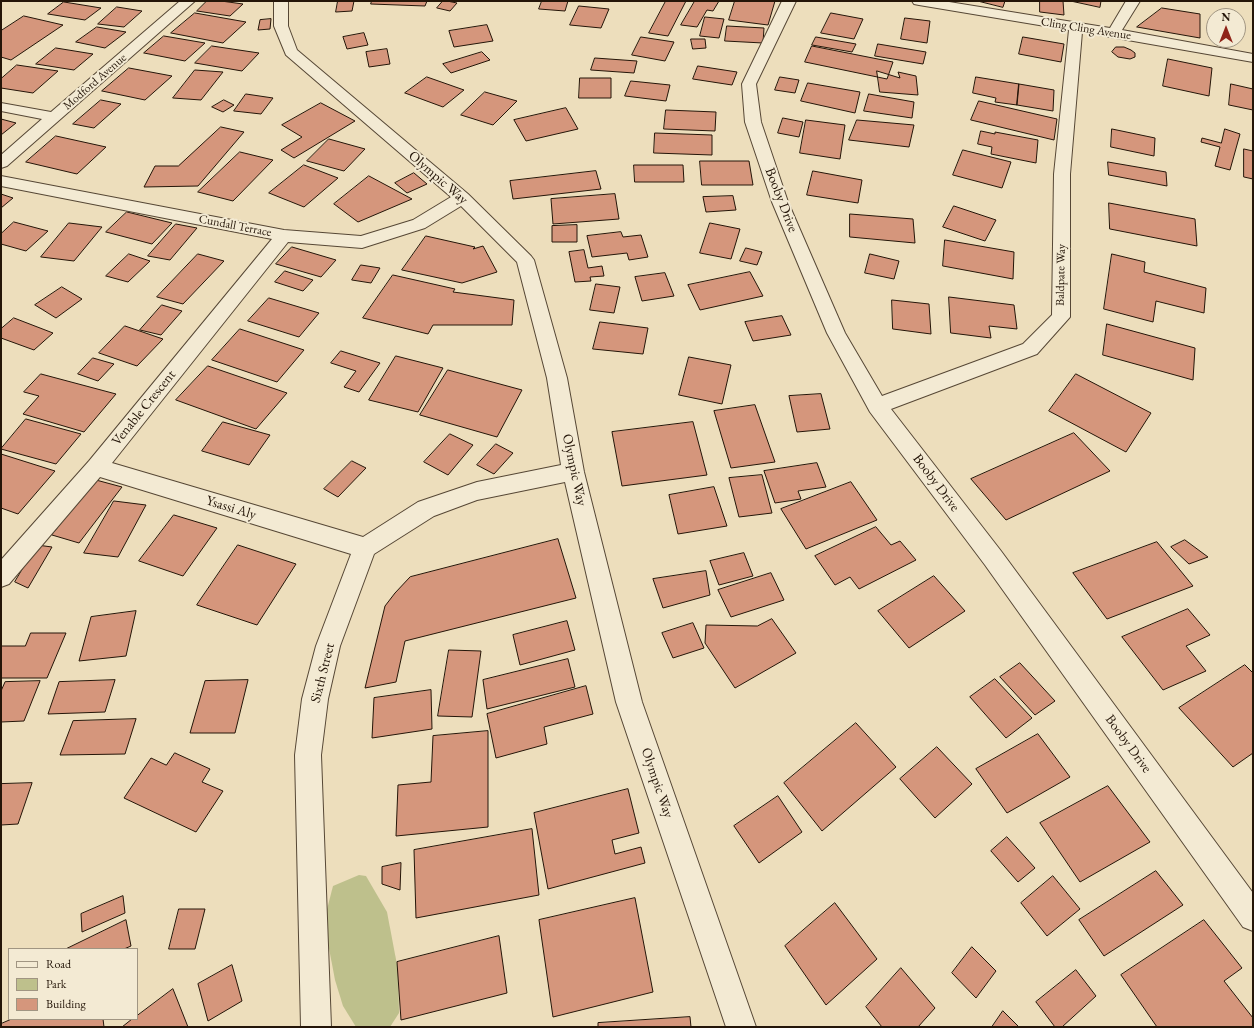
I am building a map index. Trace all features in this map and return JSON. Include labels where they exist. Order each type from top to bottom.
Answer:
[{"type":"street","name":"Modford Avenue","points":[[1,163],[188,1]]},
{"type":"street","name":"Olympic Way","points":[[281,1],[281,26],[291,52],[462,198],[525,260],[556,378],[573,472],[629,702],[741,1027]]},
{"type":"street","name":"Booby Drive","points":[[789,1],[749,84],[753,122],[780,202],[833,325],[877,406],[1011,584],[1158,784],[1253,917]]},
{"type":"street","name":"Cling Cling Avenue","points":[[919,1],[1114,33],[1253,58]]},
{"type":"street","points":[[1114,33],[1134,1]]},
{"type":"street","name":"Baldpate Way","points":[[877,406],[1030,349],[1060,317],[1062,174],[1076,27]]},
{"type":"street","points":[[1,108],[54,117]]},
{"type":"street","name":"Cundall Terrace","points":[[1,181],[284,236],[362,242],[419,224],[462,198]]},
{"type":"street","name":"Venable Crescent","points":[[1,577],[96,467],[284,236]]},
{"type":"street","name":"Ysassi Aly","points":[[96,467],[365,548]]},
{"type":"street","points":[[365,548],[426,509],[477,491],[573,472]]},
{"type":"street","name":"Sixth Street","points":[[316,1027],[308,755],[314,698],[328,646],[365,548]]},
{"type":"green space","points":[[359,875],[366,876],[387,912],[398,970],[399,1013],[390,1027],[356,1027],[343,1006],[335,980],[325,917],[333,886]]},
{"type":"building","points":[[207,1],[243,4],[230,16],[197,11]]},
{"type":"building","points":[[338,1],[354,1],[352,11],[336,12]]},
{"type":"building","points":[[372,1],[427,1],[425,6],[371,4]]},
{"type":"building","points":[[443,1],[457,3],[450,11],[437,8]]},
{"type":"building","points":[[542,1],[568,1],[565,11],[539,9]]},
{"type":"building","points":[[666,1],[686,1],[668,36],[649,33]]},
{"type":"building","points":[[695,1],[719,1],[713,11],[707,10],[697,27],[681,25]]},
{"type":"building","points":[[735,1],[775,1],[768,25],[729,20]]},
{"type":"building","points":[[978,1],[1005,1],[1003,7]]},
{"type":"building","points":[[1040,1],[1063,1],[1064,15],[1040,12]]},
{"type":"building","points":[[1071,1],[1101,1],[1100,7]]},
{"type":"building","points":[[64,2],[101,8],[85,20],[48,14]]},
{"type":"building","points":[[579,6],[609,9],[601,28],[570,25]]},
{"type":"building","points":[[117,7],[142,11],[124,27],[98,24]]},
{"type":"building","points":[[1162,8],[1200,14],[1200,38],[1137,27]]},
{"type":"building","points":[[195,13],[246,22],[223,43],[171,33]]},
{"type":"building","points":[[831,13],[863,19],[854,39],[821,33]]},
{"type":"building","points":[[24,16],[63,25],[11,60],[1,57],[1,31]]},
{"type":"building","points":[[705,17],[724,19],[719,38],[700,36]]},
{"type":"building","points":[[905,18],[930,21],[927,43],[901,39]]},
{"type":"building","points":[[271,19],[270,29],[258,30],[260,20]]},
{"type":"building","points":[[487,25],[493,41],[454,47],[449,31]]},
{"type":"building","points":[[727,26],[764,28],[763,43],[725,41]]},
{"type":"building","points":[[97,27],[126,32],[105,48],[76,42]]},
{"type":"building","points":[[364,33],[368,45],[347,49],[343,37]]},
{"type":"building","points":[[164,36],[205,43],[185,61],[144,53]]},
{"type":"building","points":[[641,37],[674,42],[665,61],[632,55]]},
{"type":"building","points":[[816,37],[856,44],[852,52],[812,45]]},
{"type":"building","points":[[1023,37],[1064,44],[1061,62],[1019,54]]},
{"type":"building","points":[[691,39],[705,39],[706,48],[693,49]]},
{"type":"building","points":[[878,44],[926,52],[923,64],[875,56]]},
{"type":"building","points":[[212,46],[259,53],[242,71],[195,63]]},
{"type":"building","points":[[812,46],[893,62],[887,79],[805,62]]},
{"type":"building","points":[[1116,47],[1124,47],[1131,50],[1135,53],[1135,57],[1130,59],[1118,57],[1112,52]]},
{"type":"building","points":[[56,48],[93,54],[74,70],[36,64]]},
{"type":"building","points":[[387,49],[390,64],[369,67],[366,52]]},
{"type":"building","points":[[482,52],[490,60],[451,73],[443,64]]},
{"type":"building","points":[[595,58],[637,61],[634,73],[591,70]]},
{"type":"building","points":[[1168,59],[1212,68],[1209,96],[1163,86]]},
{"type":"building","points":[[17,65],[58,71],[33,93],[1,88],[1,79]]},
{"type":"building","points":[[698,66],[737,72],[732,85],[693,79]]},
{"type":"building","points":[[129,68],[172,76],[145,100],[102,91]]},
{"type":"building","points":[[195,70],[223,72],[201,100],[173,98]]},
{"type":"building","points":[[877,71],[900,78],[898,72],[916,76],[918,95],[880,92]]},
{"type":"building","points":[[427,77],[464,90],[443,107],[405,93]]},
{"type":"building","points":[[780,77],[799,80],[795,93],[775,90]]},
{"type":"building","points":[[976,77],[1019,84],[1017,105],[995,102],[996,98],[973,93]]},
{"type":"building","points":[[580,78],[611,78],[611,98],[579,98]]},
{"type":"building","points":[[631,81],[670,85],[666,101],[625,96]]},
{"type":"building","points":[[808,83],[860,92],[855,113],[801,101]]},
{"type":"building","points":[[1019,84],[1054,90],[1053,111],[1017,105]]},
{"type":"building","points":[[1231,84],[1253,89],[1253,110],[1229,105]]},
{"type":"building","points":[[485,92],[517,101],[493,125],[461,115]]},
{"type":"building","points":[[246,94],[273,98],[261,114],[234,111]]},
{"type":"building","points":[[869,94],[914,102],[912,118],[864,111]]},
{"type":"building","points":[[101,100],[121,104],[94,128],[73,124]]},
{"type":"building","points":[[224,100],[234,105],[223,112],[212,107]]},
{"type":"building","points":[[979,101],[1057,119],[1054,140],[971,120]]},
{"type":"building","points":[[321,103],[355,121],[294,158],[281,150],[302,137],[282,125]]},
{"type":"building","points":[[566,108],[578,129],[526,141],[514,120]]},
{"type":"building","points":[[666,110],[716,112],[715,131],[664,129]]},
{"type":"building","points":[[783,118],[803,122],[799,137],[778,133]]},
{"type":"building","points":[[1,119],[16,123],[1,135]]},
{"type":"building","points":[[806,120],[845,125],[840,159],[800,153]]},
{"type":"building","points":[[857,120],[914,125],[909,147],[849,140]]},
{"type":"building","points":[[221,127],[244,132],[198,186],[144,187],[155,166],[178,166]]},
{"type":"building","points":[[1112,129],[1155,138],[1154,156],[1111,147]]},
{"type":"building","points":[[1225,129],[1240,134],[1230,170],[1215,166],[1220,147],[1201,142],[1202,138],[1221,143]]},
{"type":"building","points":[[981,131],[1038,140],[1036,163],[991,154],[992,147],[978,144]]},
{"type":"building","points":[[655,133],[712,135],[712,155],[654,153]]},
{"type":"building","points":[[56,136],[106,147],[77,174],[26,162]]},
{"type":"building","points":[[329,139],[365,149],[344,171],[307,161]]},
{"type":"building","points":[[1244,149],[1253,151],[1253,179],[1244,177]]},
{"type":"building","points":[[963,150],[1011,162],[1002,188],[953,175]]},
{"type":"building","points":[[240,152],[273,160],[233,201],[198,192]]},
{"type":"building","points":[[700,161],[749,161],[753,185],[702,185]]},
{"type":"building","points":[[1108,162],[1166,172],[1167,186],[1109,175]]},
{"type":"building","points":[[304,165],[338,178],[304,207],[269,193]]},
{"type":"building","points":[[634,165],[683,165],[684,182],[635,182]]},
{"type":"building","points":[[596,171],[601,189],[513,199],[510,181]]},
{"type":"building","points":[[813,171],[862,180],[858,203],[807,195]]},
{"type":"building","points":[[414,173],[427,184],[407,193],[395,183]]},
{"type":"building","points":[[369,176],[412,199],[358,222],[334,204]]},
{"type":"building","points":[[1,194],[13,198],[1,208]]},
{"type":"building","points":[[615,194],[619,219],[553,224],[551,199]]},
{"type":"building","points":[[733,196],[736,210],[706,212],[703,197]]},
{"type":"building","points":[[1109,203],[1195,219],[1197,246],[1110,229]]},
{"type":"building","points":[[954,206],[996,220],[985,241],[943,227]]},
{"type":"building","points":[[127,212],[172,223],[152,244],[106,232]]},
{"type":"building","points":[[850,214],[913,219],[915,243],[850,237]]},
{"type":"building","points":[[14,222],[48,231],[26,251],[1,244],[1,234]]},
{"type":"building","points":[[69,223],[102,227],[74,261],[41,257]]},
{"type":"building","points":[[710,223],[740,229],[731,259],[700,253]]},
{"type":"building","points":[[176,224],[197,228],[170,260],[148,256]]},
{"type":"building","points":[[577,225],[577,242],[552,242],[552,226]]},
{"type":"building","points":[[621,232],[623,237],[641,235],[648,257],[629,260],[627,253],[592,257],[587,236]]},
{"type":"building","points":[[426,236],[475,247],[473,249],[483,246],[497,272],[462,283],[402,270]]},
{"type":"building","points":[[945,240],[1014,252],[1013,279],[943,266]]},
{"type":"building","points":[[292,247],[336,260],[321,277],[276,264]]},
{"type":"building","points":[[746,248],[762,252],[757,265],[740,261]]},
{"type":"building","points":[[584,250],[588,268],[602,266],[604,276],[590,277],[591,281],[575,282],[569,252]]},
{"type":"building","points":[[129,254],[150,261],[128,282],[106,276]]},
{"type":"building","points":[[198,254],[224,261],[183,304],[157,297]]},
{"type":"building","points":[[870,254],[899,261],[894,279],[865,273]]},
{"type":"building","points":[[1112,254],[1145,262],[1144,272],[1206,288],[1204,313],[1156,301],[1153,322],[1104,309]]},
{"type":"building","points":[[361,265],[380,268],[371,283],[352,280]]},
{"type":"building","points":[[285,271],[313,280],[303,291],[275,282]]},
{"type":"building","points":[[750,272],[763,296],[700,310],[688,285]]},
{"type":"building","points":[[665,273],[674,296],[642,301],[635,277]]},
{"type":"building","points":[[393,275],[455,289],[453,292],[514,300],[512,325],[433,325],[428,334],[363,318]]},
{"type":"building","points":[[596,284],[620,287],[614,313],[590,310]]},
{"type":"building","points":[[62,287],[82,299],[56,318],[35,305]]},
{"type":"building","points":[[949,297],[1014,305],[1017,329],[989,326],[991,338],[951,333]]},
{"type":"building","points":[[269,298],[319,313],[299,337],[248,321]]},
{"type":"building","points":[[892,300],[929,304],[931,334],[893,329]]},
{"type":"building","points":[[162,305],[182,311],[161,335],[140,330]]},
{"type":"building","points":[[782,316],[791,335],[753,341],[745,322]]},
{"type":"building","points":[[14,318],[53,333],[34,350],[1,338],[1,329]]},
{"type":"building","points":[[600,322],[648,328],[643,354],[593,349]]},
{"type":"building","points":[[1107,324],[1195,348],[1193,380],[1103,355]]},
{"type":"building","points":[[125,326],[163,339],[137,366],[99,353]]},
{"type":"building","points":[[240,329],[304,350],[277,382],[212,360]]},
{"type":"building","points":[[341,351],[380,363],[359,392],[344,387],[356,371],[331,363]]},
{"type":"building","points":[[396,356],[443,368],[418,412],[369,400]]},
{"type":"building","points":[[689,357],[731,365],[722,404],[679,395]]},
{"type":"building","points":[[93,358],[114,364],[98,381],[78,374]]},
{"type":"building","points":[[208,366],[287,393],[256,429],[176,400]]},
{"type":"building","points":[[448,370],[522,390],[497,437],[420,415]]},
{"type":"building","points":[[41,374],[116,394],[84,432],[23,414],[39,396],[24,392]]},
{"type":"building","points":[[1076,374],[1151,413],[1126,452],[1049,411]]},
{"type":"building","points":[[821,394],[830,429],[797,432],[789,396]]},
{"type":"building","points":[[755,405],[775,462],[731,468],[714,411]]},
{"type":"building","points":[[26,419],[81,434],[56,464],[1,449]]},
{"type":"building","points":[[223,422],[270,435],[249,465],[202,451]]},
{"type":"building","points":[[693,422],[707,475],[622,486],[612,432]]},
{"type":"building","points":[[1074,433],[1110,471],[1006,520],[971,479]]},
{"type":"building","points":[[450,434],[473,445],[448,475],[424,462]]},
{"type":"building","points":[[496,444],[513,453],[494,474],[477,465]]},
{"type":"building","points":[[1,454],[55,471],[18,514],[1,508]]},
{"type":"building","points":[[352,461],[366,468],[338,497],[324,489]]},
{"type":"building","points":[[817,463],[826,487],[798,491],[801,499],[775,503],[764,471]]},
{"type":"building","points":[[762,475],[772,513],[739,517],[729,478]]},
{"type":"building","points":[[96,480],[122,487],[79,543],[52,535]]},
{"type":"building","points":[[851,482],[877,520],[806,549],[781,509]]},
{"type":"building","points":[[714,487],[727,526],[678,534],[669,495]]},
{"type":"building","points":[[114,501],[146,505],[118,557],[84,553]]},
{"type":"building","points":[[174,515],[217,528],[183,576],[139,561]]},
{"type":"building","points":[[876,527],[891,545],[900,541],[916,560],[859,589],[850,577],[835,585],[815,556]]},
{"type":"building","points":[[558,539],[576,598],[405,641],[396,682],[365,688],[385,606],[410,577]]},
{"type":"building","points":[[1185,540],[1208,557],[1189,564],[1171,547]]},
{"type":"building","points":[[1157,542],[1193,586],[1107,619],[1073,573]]},
{"type":"building","points":[[37,545],[52,547],[28,588],[15,582]]},
{"type":"building","points":[[238,545],[296,564],[257,625],[197,605]]},
{"type":"building","points":[[744,553],[753,576],[719,585],[710,561]]},
{"type":"building","points":[[706,571],[710,595],[663,608],[653,579]]},
{"type":"building","points":[[771,573],[784,600],[731,617],[718,590]]},
{"type":"building","points":[[934,576],[965,611],[909,648],[878,611]]},
{"type":"building","points":[[1188,609],[1210,635],[1186,646],[1206,671],[1163,690],[1122,637]]},
{"type":"building","points":[[136,611],[126,656],[79,661],[91,617]]},
{"type":"building","points":[[772,619],[796,653],[735,688],[705,643],[706,625],[757,626]]},
{"type":"building","points":[[567,621],[575,650],[520,665],[513,635]]},
{"type":"building","points":[[693,623],[704,648],[673,658],[662,633]]},
{"type":"building","points":[[31,633],[66,633],[47,678],[1,678],[1,646],[25,646]]},
{"type":"building","points":[[449,650],[481,651],[472,717],[438,716]]},
{"type":"building","points":[[568,659],[575,687],[487,709],[483,680]]},
{"type":"building","points":[[1020,663],[1055,701],[1035,715],[1000,677]]},
{"type":"building","points":[[1245,665],[1253,673],[1253,753],[1233,767],[1179,708]]},
{"type":"building","points":[[995,679],[1032,718],[1006,738],[970,697]]},
{"type":"building","points":[[115,680],[105,712],[48,714],[59,682]]},
{"type":"building","points":[[248,680],[235,733],[190,733],[205,681]]},
{"type":"building","points":[[40,681],[24,721],[1,722],[1,691],[5,682]]},
{"type":"building","points":[[586,686],[593,714],[544,727],[547,744],[496,758],[487,714]]},
{"type":"building","points":[[431,690],[432,729],[372,738],[374,698]]},
{"type":"building","points":[[136,719],[125,754],[60,755],[73,721]]},
{"type":"building","points":[[856,723],[896,767],[822,831],[784,783]]},
{"type":"building","points":[[488,731],[488,827],[396,836],[398,785],[431,782],[433,736]]},
{"type":"building","points":[[1038,734],[1070,777],[1007,813],[976,769]]},
{"type":"building","points":[[937,747],[972,784],[935,818],[900,779]]},
{"type":"building","points":[[175,753],[210,769],[202,782],[223,791],[196,832],[124,798],[151,758],[166,765]]},
{"type":"building","points":[[32,783],[18,824],[1,825],[1,784]]},
{"type":"building","points":[[1108,786],[1150,842],[1080,882],[1040,823]]},
{"type":"building","points":[[628,789],[639,833],[612,840],[615,854],[641,847],[645,863],[548,889],[534,813]]},
{"type":"building","points":[[778,796],[802,832],[759,863],[734,826]]},
{"type":"building","points":[[532,829],[539,895],[416,918],[414,850]]},
{"type":"building","points":[[1007,837],[1035,868],[1018,882],[991,851]]},
{"type":"building","points":[[401,863],[400,890],[382,884],[382,867]]},
{"type":"building","points":[[1156,871],[1183,905],[1104,956],[1079,920]]},
{"type":"building","points":[[1053,876],[1080,909],[1047,936],[1021,903]]},
{"type":"building","points":[[123,896],[125,913],[82,932],[81,914]]},
{"type":"building","points":[[635,898],[653,992],[553,1017],[539,920]]},
{"type":"building","points":[[835,903],[877,959],[826,1005],[785,946]]},
{"type":"building","points":[[179,909],[205,909],[195,949],[169,949]]},
{"type":"building","points":[[126,920],[131,946],[126,948],[68,948]]},
{"type":"building","points":[[1204,920],[1242,968],[1224,981],[1253,1018],[1253,1027],[1157,1027],[1121,975]]},
{"type":"building","points":[[499,936],[507,993],[401,1020],[397,962]]},
{"type":"building","points":[[972,947],[996,971],[976,998],[952,973]]},
{"type":"building","points":[[232,965],[242,1001],[208,1021],[198,984]]},
{"type":"building","points":[[901,968],[935,1008],[918,1027],[882,1027],[866,1007]]},
{"type":"building","points":[[1076,970],[1096,996],[1062,1027],[1055,1027],[1036,1002]]},
{"type":"building","points":[[173,989],[188,1027],[122,1027],[131,1020],[138,1020],[138,1015]]},
{"type":"building","points":[[1003,1011],[1019,1027],[992,1027]]},
{"type":"building","points":[[690,1017],[691,1027],[598,1027],[598,1023]]},
{"type":"building","points":[[10,1020],[103,1020],[104,1027],[1,1027],[1,1024]]}]
